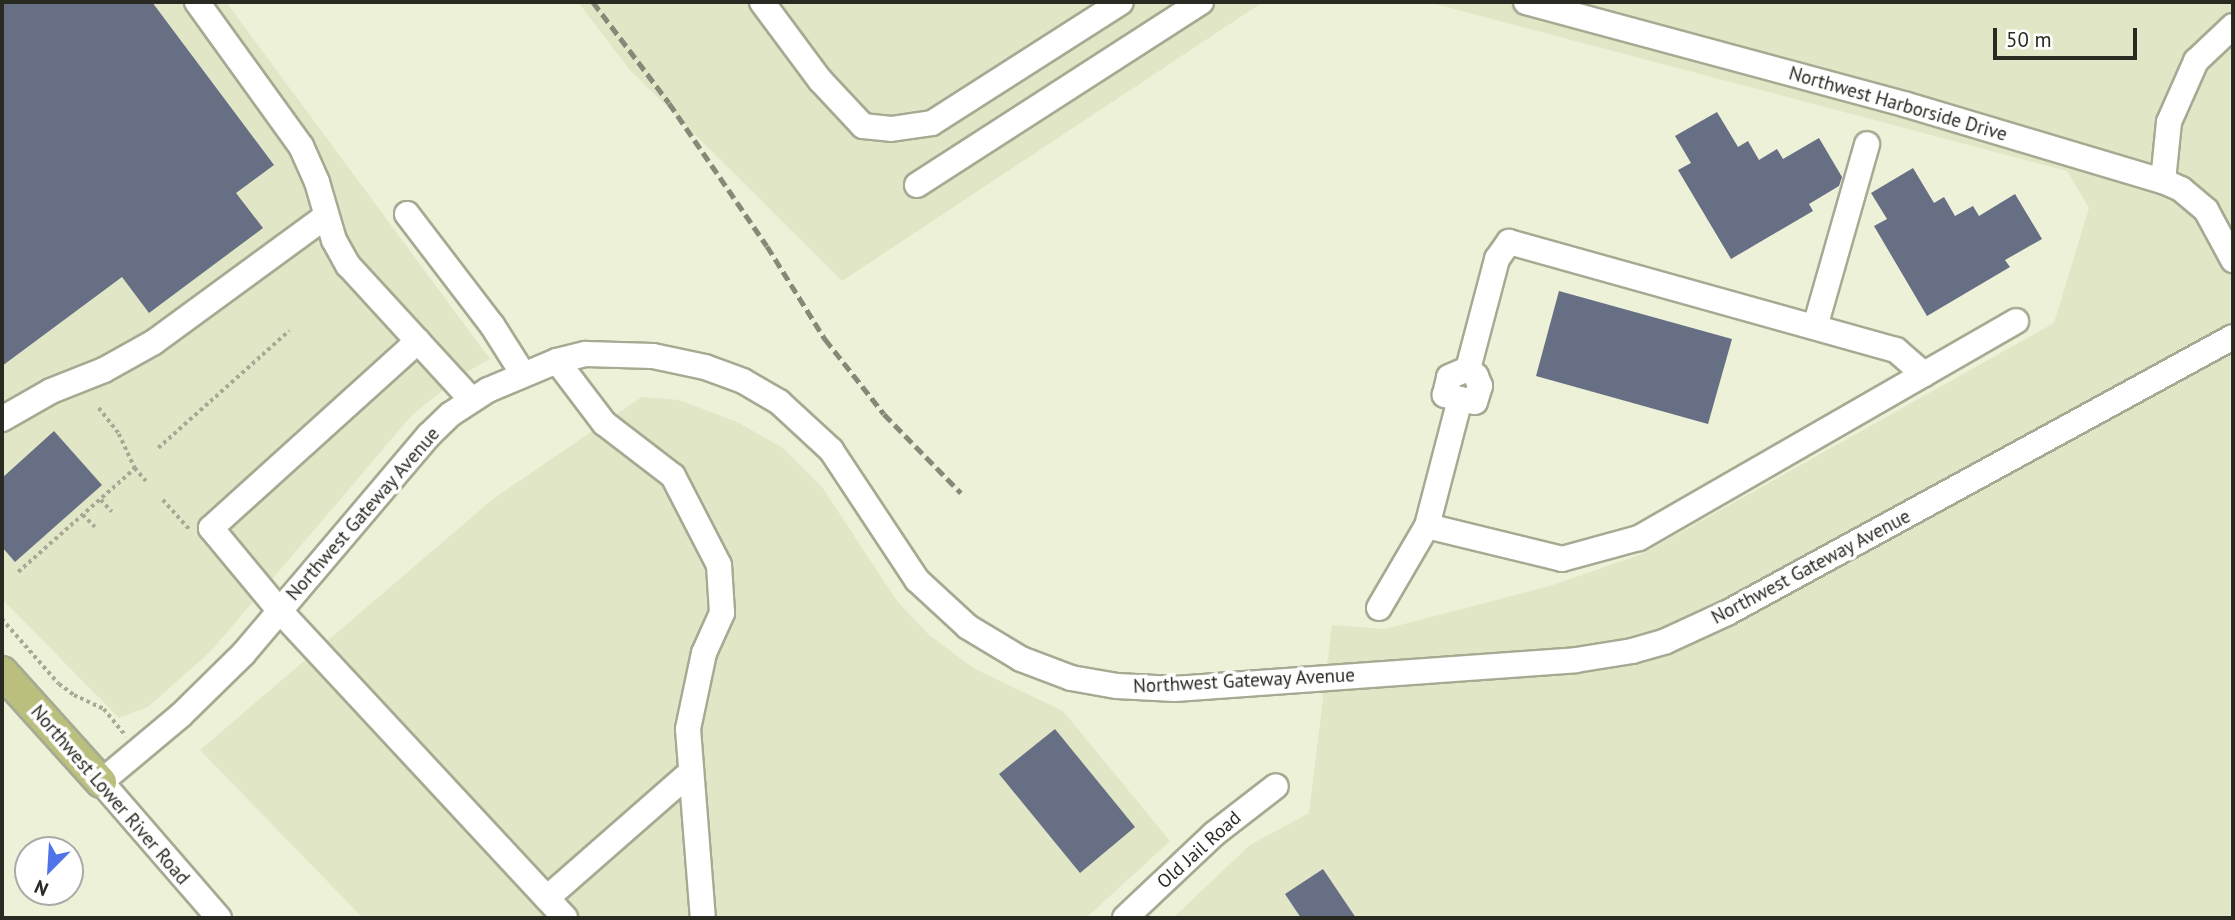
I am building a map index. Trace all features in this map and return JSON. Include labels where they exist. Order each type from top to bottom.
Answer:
[{"type":"main road","name":"Northwest Lower River Road","points":[[2,672],[101,782]]},
{"type":"street","points":[[197,2],[301,146],[317,182],[325,217],[348,265],[471,400]]},
{"type":"street","points":[[762,2],[820,80],[863,125],[891,129],[932,123],[1121,2]]},
{"type":"street","points":[[917,185],[1201,2]]},
{"type":"street","name":"Northwest Harborside Drive","points":[[1526,2],[1903,104],[2163,181],[2181,189],[2206,210],[2233,260]]},
{"type":"street","points":[[2163,181],[2169,122],[2190,73],[2196,61],[2233,26]]},
{"type":"street","points":[[1815,327],[1867,144]]},
{"type":"street","points":[[407,214],[492,325],[523,373]]},
{"type":"street","points":[[2,419],[51,391],[104,370],[154,342],[325,217]]},
{"type":"street","points":[[1379,608],[1427,526],[1460,399],[1475,402],[1479,386],[1476,376],[1468,369],[1497,259],[1509,242],[1896,350],[1924,374]]},
{"type":"street","points":[[1427,526],[1562,559],[1639,538],[2016,321]]},
{"type":"street","name":"Northwest Gateway Avenue","points":[[101,782],[220,678],[429,435],[471,400],[523,373],[586,354],[679,359],[743,382],[779,402],[831,450],[917,580],[968,627],[994,645],[1049,671],[1116,686],[1175,689],[1602,657],[1655,645],[1696,629],[2233,337]]},
{"type":"street","points":[[418,341],[211,528],[280,611],[565,918]]},
{"type":"street","points":[[557,361],[604,423],[673,475],[719,565],[722,614],[704,653],[688,729],[703,918]]},
{"type":"street","points":[[547,898],[691,772]]},
{"type":"street","name":"Northwest Lower River Road","points":[[101,782],[219,918]]},
{"type":"street","name":"Old Jail Road","points":[[1125,918],[1214,834],[1276,786]]},
{"type":"path","points":[[158,448],[289,331]]},
{"type":"path","points":[[99,408],[119,434],[135,468],[146,481]]},
{"type":"path","points":[[18,572],[135,468]]},
{"type":"path","points":[[101,500],[112,512]]},
{"type":"path","points":[[163,500],[189,529]]},
{"type":"path","points":[[83,515],[95,527]]},
{"type":"path","name":"Northwest Lower River Road","points":[[2,619],[60,684],[74,695],[104,709],[138,750]]},
{"type":"shaded area","points":[[2,2],[226,2],[490,359],[463,374],[412,415],[211,651],[148,707],[119,718],[2,599]]},
{"type":"shaded area","points":[[578,2],[1263,2],[842,281],[629,69]]},
{"type":"shaded area","points":[[1428,2],[2233,2],[2233,918],[1173,918],[1250,845],[1309,813],[1332,625],[1385,629],[1550,586],[1642,554],[2054,323],[2089,208],[2067,171]]},
{"type":"shaded area","points":[[642,397],[679,400],[737,422],[783,448],[822,487],[897,601],[929,635],[975,669],[1063,711],[1170,841],[1086,918],[363,918],[200,750],[493,499]]},
{"type":"building","points":[[2,2],[152,2],[274,165],[236,193],[263,228],[149,313],[122,277],[2,366]]},
{"type":"building","points":[[1717,112],[1738,147],[1748,141],[1759,160],[1777,149],[1783,159],[1819,138],[1842,177],[1839,186],[1809,204],[1813,211],[1731,259],[1678,170],[1691,163],[1675,136]]},
{"type":"building","points":[[1913,168],[1934,203],[1944,197],[1955,216],[1973,206],[1979,216],[2015,194],[2042,239],[2005,260],[2010,267],[1927,316],[1874,226],[1887,219],[1871,193]]},
{"type":"building","points":[[1559,291],[1732,339],[1708,424],[1536,376]]},
{"type":"building","points":[[54,431],[102,485],[15,562],[2,547],[2,478]]},
{"type":"building","points":[[1055,729],[1135,827],[1080,873],[999,774]]},
{"type":"building","points":[[1323,869],[1356,918],[1301,918],[1285,894]]},
{"type":"railway","points":[[593,2],[669,103],[767,246],[825,339],[884,414],[961,493]]}]
